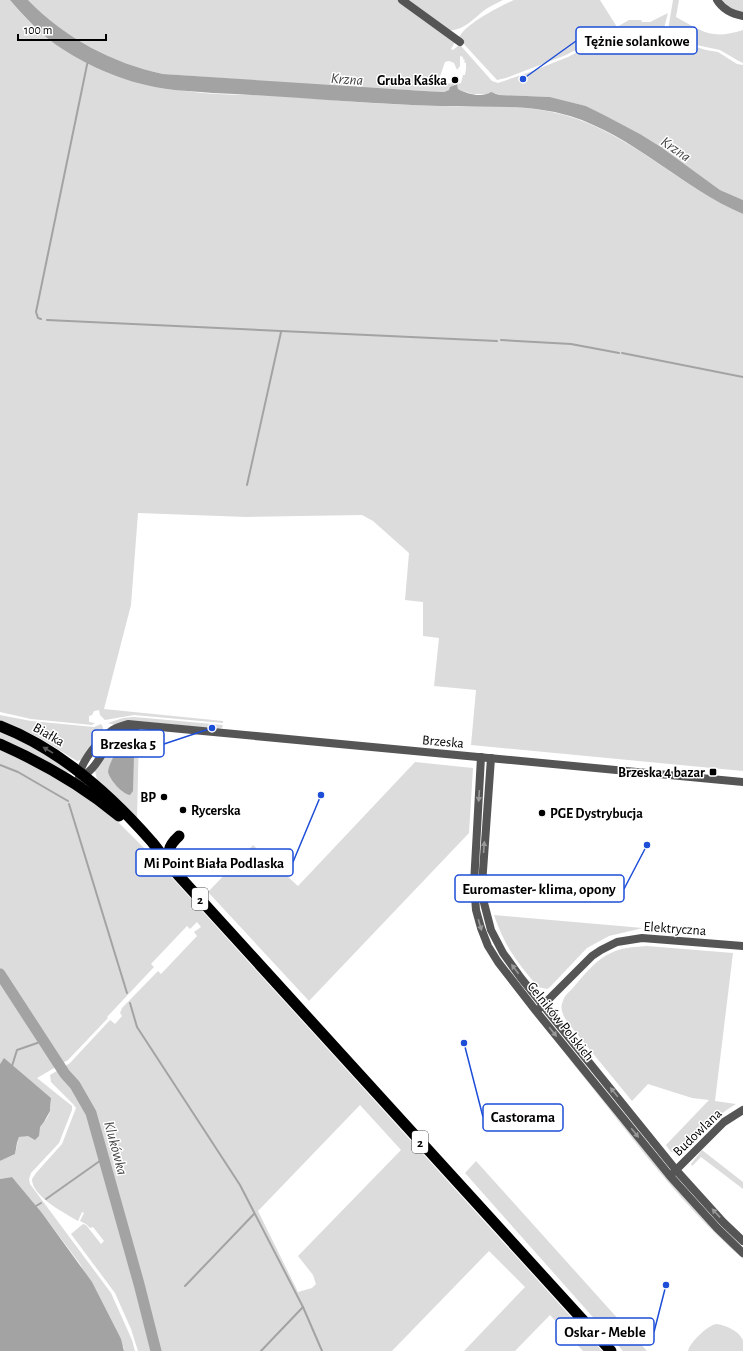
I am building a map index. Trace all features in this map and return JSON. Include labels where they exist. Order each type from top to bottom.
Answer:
[{"type":"highway","name":"Białka","points":[[0,726],[35,742],[54,753],[81,775]]},
{"type":"highway","name":"2","points":[[0,744],[67,778],[117,815],[165,860]]},
{"type":"highway","name":"2","points":[[81,775],[118,807],[152,842],[179,876],[610,1351]]},
{"type":"highway","points":[[178,836],[171,845],[169,854],[179,876]]},
{"type":"street","points":[[402,0],[460,42]]},
{"type":"street","points":[[717,0],[726,10],[743,16]]},
{"type":"street","name":"Brzeska","points":[[81,775],[90,770],[114,738],[122,732],[141,725],[743,782]]},
{"type":"street","name":"Celników Polskich","points":[[481,757],[474,884],[490,930],[496,942],[521,978],[676,1170],[723,1222],[743,1241]]},
{"type":"street","name":"Celników Polskich","points":[[491,758],[482,885],[479,900],[481,928],[488,946],[498,962],[536,1011],[670,1176],[721,1232],[743,1253]]},
{"type":"street","points":[[67,778],[81,775],[82,789]]},
{"type":"street","name":"Elektryczna","points":[[536,1011],[592,956],[617,942],[631,939],[652,938],[743,946]]},
{"type":"street","name":"Budowlana","points":[[670,1176],[724,1122],[743,1110]]},
{"type":"shaded area","points":[[0,0],[10,0],[41,33],[60,48],[76,57],[109,72],[163,87],[218,94],[279,96],[401,105],[497,106],[539,109],[552,112],[603,130],[627,143],[695,188],[743,214],[743,771],[471,745],[476,690],[434,686],[439,638],[423,636],[423,602],[405,600],[409,553],[373,521],[362,515],[246,517],[138,513],[131,605],[104,709],[223,721],[223,723],[134,715],[105,720],[100,715],[99,710],[94,711],[92,715],[89,716],[89,722],[95,723],[92,725],[31,719],[0,712]]},
{"type":"shaded area","points":[[10,0],[28,0],[42,14],[90,47],[126,63],[163,74],[444,92],[457,84],[458,89],[474,95],[483,95],[491,92],[499,95],[550,97],[586,106],[640,134],[661,147],[720,190],[743,200],[743,214],[699,191],[615,136],[570,116],[538,109],[383,104],[166,89],[126,80],[66,52],[41,33]]},
{"type":"shaded area","points":[[28,0],[400,0],[455,42],[451,49],[453,50],[458,46],[461,46],[492,81],[498,83],[568,57],[608,36],[628,37],[655,34],[653,42],[663,45],[677,41],[718,52],[737,64],[743,65],[743,200],[720,190],[661,147],[640,134],[586,106],[550,97],[499,95],[495,93],[472,94],[458,89],[457,84],[461,83],[466,69],[466,63],[464,62],[465,60],[460,56],[460,66],[457,70],[454,63],[449,61],[445,62],[438,82],[455,84],[449,90],[444,92],[346,87],[163,74],[126,63],[90,47],[42,14]]},
{"type":"shaded area","points":[[403,0],[503,0],[486,9],[459,29],[448,30]]},
{"type":"shaded area","points":[[514,0],[600,0],[617,27],[629,20],[650,22],[668,13],[663,32],[647,31],[627,34],[607,33],[566,55],[497,80],[459,38],[468,27],[475,22],[492,11]]},
{"type":"shaded area","points":[[673,0],[679,0],[676,17],[708,33],[723,34],[743,30],[743,63],[720,50],[692,44],[670,36],[670,32],[668,30]]},
{"type":"shaded area","points":[[722,0],[743,0],[743,13],[728,7]]},
{"type":"shaded area","points":[[0,715],[31,721],[94,727],[101,724],[103,733],[84,759],[77,761],[38,737],[0,720]]},
{"type":"shaded area","points":[[133,717],[223,725],[222,728],[219,729],[137,721],[115,725],[108,723],[123,718]]},
{"type":"shaded area","points":[[0,729],[15,735],[73,773],[66,772],[0,739]]},
{"type":"shaded area","points":[[127,732],[139,732],[137,819],[97,780],[95,771],[112,744]]},
{"type":"shaded area","points":[[126,743],[132,746],[134,755],[133,791],[130,795],[123,792],[117,786],[111,779],[108,772],[114,755]]},
{"type":"shaded area","points":[[0,748],[51,772],[114,818],[155,859],[602,1351],[583,1351],[550,1315],[515,1351],[464,1351],[525,1287],[489,1251],[392,1351],[138,1351],[131,1329],[115,1293],[71,1234],[83,1224],[86,1225],[101,1244],[104,1241],[93,1227],[90,1228],[86,1224],[80,1221],[84,1213],[82,1212],[78,1221],[50,1204],[37,1192],[33,1186],[32,1179],[62,1144],[76,1108],[51,1082],[50,1075],[70,1063],[110,1020],[115,1024],[122,1016],[120,1013],[122,1008],[158,971],[161,974],[197,936],[194,932],[201,927],[197,922],[190,929],[187,926],[151,964],[154,967],[68,1060],[37,1078],[72,1106],[72,1110],[59,1143],[31,1173],[29,1179],[30,1184],[111,1293],[132,1340],[135,1351],[124,1351],[124,1348],[80,1264],[42,1213],[12,1177],[0,1179],[0,1161],[15,1154],[19,1137],[33,1132],[42,1125],[50,1111],[51,1098],[4,1059],[0,1064]],"holes":[[[360,1105],[401,1150],[298,1256],[313,1275],[316,1284],[312,1288],[298,1292],[258,1211]]]},
{"type":"shaded area","points":[[415,762],[473,768],[469,833],[309,1001],[208,892],[253,845],[298,886]]},
{"type":"shaded area","points":[[494,915],[643,928],[609,936],[587,948],[547,989],[538,987],[518,962],[507,945]]},
{"type":"shaded area","points":[[647,946],[733,953],[715,1101],[736,1104],[713,1120],[681,1153],[671,1152],[666,1145],[709,1100],[692,1098],[648,1084],[632,1101],[568,1023],[562,1010],[562,1004],[565,996],[601,959],[621,949]]},
{"type":"shaded area","points":[[565,1054],[743,1257],[743,1259],[718,1236],[672,1187]]},
{"type":"shaded area","points":[[4,1058],[51,1098],[50,1111],[40,1127],[39,1136],[35,1140],[28,1136],[19,1137],[15,1154],[0,1161],[0,1064]]},
{"type":"shaded area","points":[[702,1150],[743,1182],[743,1189],[701,1157],[692,1166],[691,1164]]},
{"type":"shaded area","points":[[476,1161],[647,1351],[623,1351],[465,1173]]},
{"type":"shaded area","points":[[12,1177],[42,1213],[92,1282],[121,1339],[124,1351],[0,1351],[0,1179]]},
{"type":"shaded area","points":[[716,1324],[728,1327],[739,1334],[743,1341],[743,1351],[688,1351],[689,1347],[699,1335],[712,1325]]},
{"type":"waterway","points":[[41,319],[38,318],[36,312],[88,60]]},
{"type":"waterway","points":[[47,320],[497,341]]},
{"type":"waterway","points":[[247,485],[281,332]]},
{"type":"waterway","points":[[501,340],[571,344],[619,353]]},
{"type":"waterway","points":[[622,353],[743,377]]},
{"type":"waterway","points":[[0,765],[18,772],[68,801]]},
{"type":"waterway","points":[[69,804],[127,993]]},
{"type":"waterway","name":"Klukówka","points":[[0,974],[65,1074],[75,1085],[91,1113],[139,1284],[156,1351]]},
{"type":"waterway","name":"Klukówka","points":[[0,983],[4,982]]},
{"type":"waterway","points":[[130,1003],[137,1027],[240,1185],[303,1307],[322,1351]]},
{"type":"waterway","points":[[12,1066],[17,1050],[43,1041]]},
{"type":"waterway","points":[[46,1199],[104,1158]]},
{"type":"waterway","points":[[36,1206],[41,1203]]},
{"type":"waterway","points":[[185,1286],[254,1214]]},
{"type":"waterway","points":[[261,1351],[303,1307]]},
{"type":"place","name":"Tężnie solankowe","points":[[523,79]]},
{"type":"place","name":"Gruba Kaśka","points":[[455,80]]},
{"type":"place","name":"Brzeska 5","points":[[212,728]]},
{"type":"place","name":"Brzeska 4 bazar","points":[[713,772]]},
{"type":"place","name":"Mi Point Biała Podlaska","points":[[321,795]]},
{"type":"place","name":"BP","points":[[164,797]]},
{"type":"place","name":"Rycerska","points":[[183,810]]},
{"type":"place","name":"PGE Dystrybucja","points":[[542,813]]},
{"type":"place","name":"Euromaster- klima, opony","points":[[647,845]]},
{"type":"place","name":"Castorama","points":[[464,1043]]},
{"type":"place","name":"Oskar - Meble","points":[[666,1285]]},
{"type":"water label","name":"Krzna","points":[[347,79]]},
{"type":"water label","name":"Krzna","points":[[676,149]]}]
